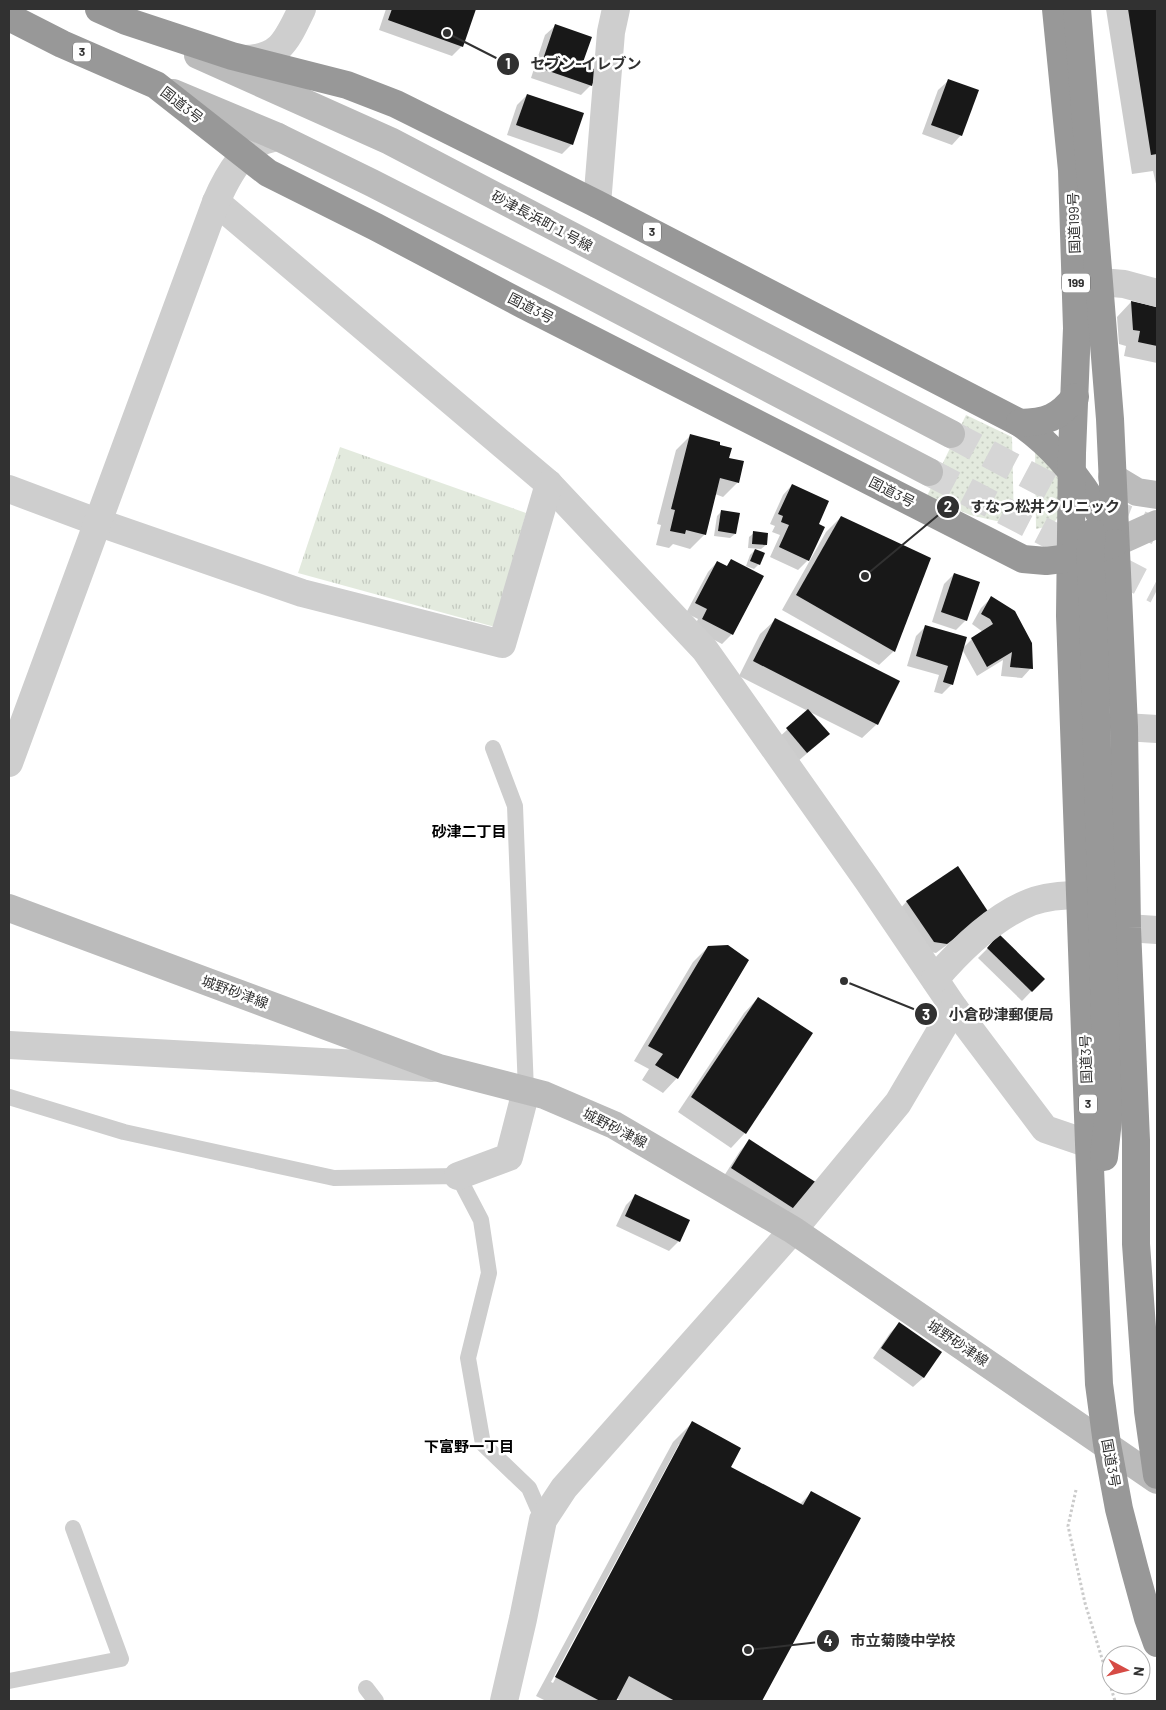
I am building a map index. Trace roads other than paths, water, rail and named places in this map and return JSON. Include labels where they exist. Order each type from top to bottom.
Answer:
[{"type":"highway","name":"国道3号","points":[[99,9],[126,21],[243,59],[346,85],[396,104],[597,204],[1020,422],[1040,436],[1056,452],[1106,485],[1086,546],[1070,616],[1099,1384],[1107,1444],[1120,1509],[1148,1618],[1157,1643]]},
{"type":"highway","name":"国道199号","points":[[1056,9],[1072,170],[1077,328],[1075,397],[1106,485]]},
{"type":"highway","name":"国道199号","points":[[1077,9],[1100,282],[1106,485],[1086,546]]},
{"type":"highway","name":"国道3号","points":[[9,18],[62,44],[156,85],[268,173],[1023,559],[1046,561],[1086,546]]},
{"type":"highway","points":[[1095,216],[1089,298],[1106,485]]},
{"type":"highway","points":[[1020,422],[1033,422],[1056,416],[1075,397]]},
{"type":"highway","name":"国道3号","points":[[1086,546],[1124,727],[1127,928],[1136,1140],[1136,1244],[1148,1411],[1157,1475]]},
{"type":"highway","points":[[1086,546],[1093,614],[1108,1120],[1094,1261]]},
{"type":"highway","points":[[1023,559],[1040,568],[1057,584],[1067,603],[1070,616]]},
{"type":"street","points":[[243,59],[256,59],[279,49],[287,39],[302,9]]},
{"type":"street","points":[[597,204],[610,32],[616,9]]},
{"type":"street","name":"砂津長浜町１号線","points":[[126,21],[390,141],[951,434]]},
{"type":"street","points":[[287,39],[286,50],[290,61],[300,73]]},
{"type":"street","points":[[156,85],[278,136],[554,276],[929,472]]},
{"type":"street","points":[[9,763],[216,202],[228,177],[245,156],[262,141],[278,136]]},
{"type":"street","points":[[216,202],[549,484],[705,650],[868,881],[954,1008],[1045,1129],[1089,1144]]},
{"type":"street","points":[[1100,282],[1124,284],[1157,293]]},
{"type":"street","points":[[9,489],[97,522],[302,593],[502,644],[549,484]]},
{"type":"street","points":[[1086,546],[1157,524]]},
{"type":"street","points":[[1124,727],[1157,729]]},
{"type":"street","points":[[935,979],[957,954],[1009,913],[1032,902],[1054,896],[1081,895]]},
{"type":"street","name":"城野砂津線","points":[[9,908],[439,1068],[544,1095],[614,1125],[793,1230],[1157,1480]]},
{"type":"street","points":[[1127,928],[1157,930]]},
{"type":"street","points":[[504,1701],[543,1520],[564,1488],[793,1230],[898,1103],[954,1008]]},
{"type":"street","points":[[9,1045],[439,1068]]},
{"type":"street","points":[[458,1176],[509,1157],[526,1091]]},
{"type":"lane","points":[[493,748],[515,806],[526,1091]]},
{"type":"lane","points":[[9,1097],[124,1132],[334,1178],[458,1176],[481,1220],[488,1273],[468,1358],[483,1444],[529,1488],[543,1520]]},
{"type":"lane","points":[[9,1681],[121,1659],[73,1528]]},
{"type":"tunnel","points":[[951,434],[1070,497],[1157,531]]},
{"type":"tunnel","points":[[929,472],[1157,590]]},
{"type":"place","name":"セブン-イレブン","points":[[447,33]]},
{"type":"place","name":"すなつ松井クリニック","points":[[865,576]]},
{"type":"place","name":"小倉砂津郵便局","points":[[844,981]]},
{"type":"place","name":"市立菊陵中学校","points":[[748,1650]]},
{"type":"district","name":"砂津二丁目","points":[[469,832]]},
{"type":"district","name":"下富野一丁目","points":[[469,1447]]}]
